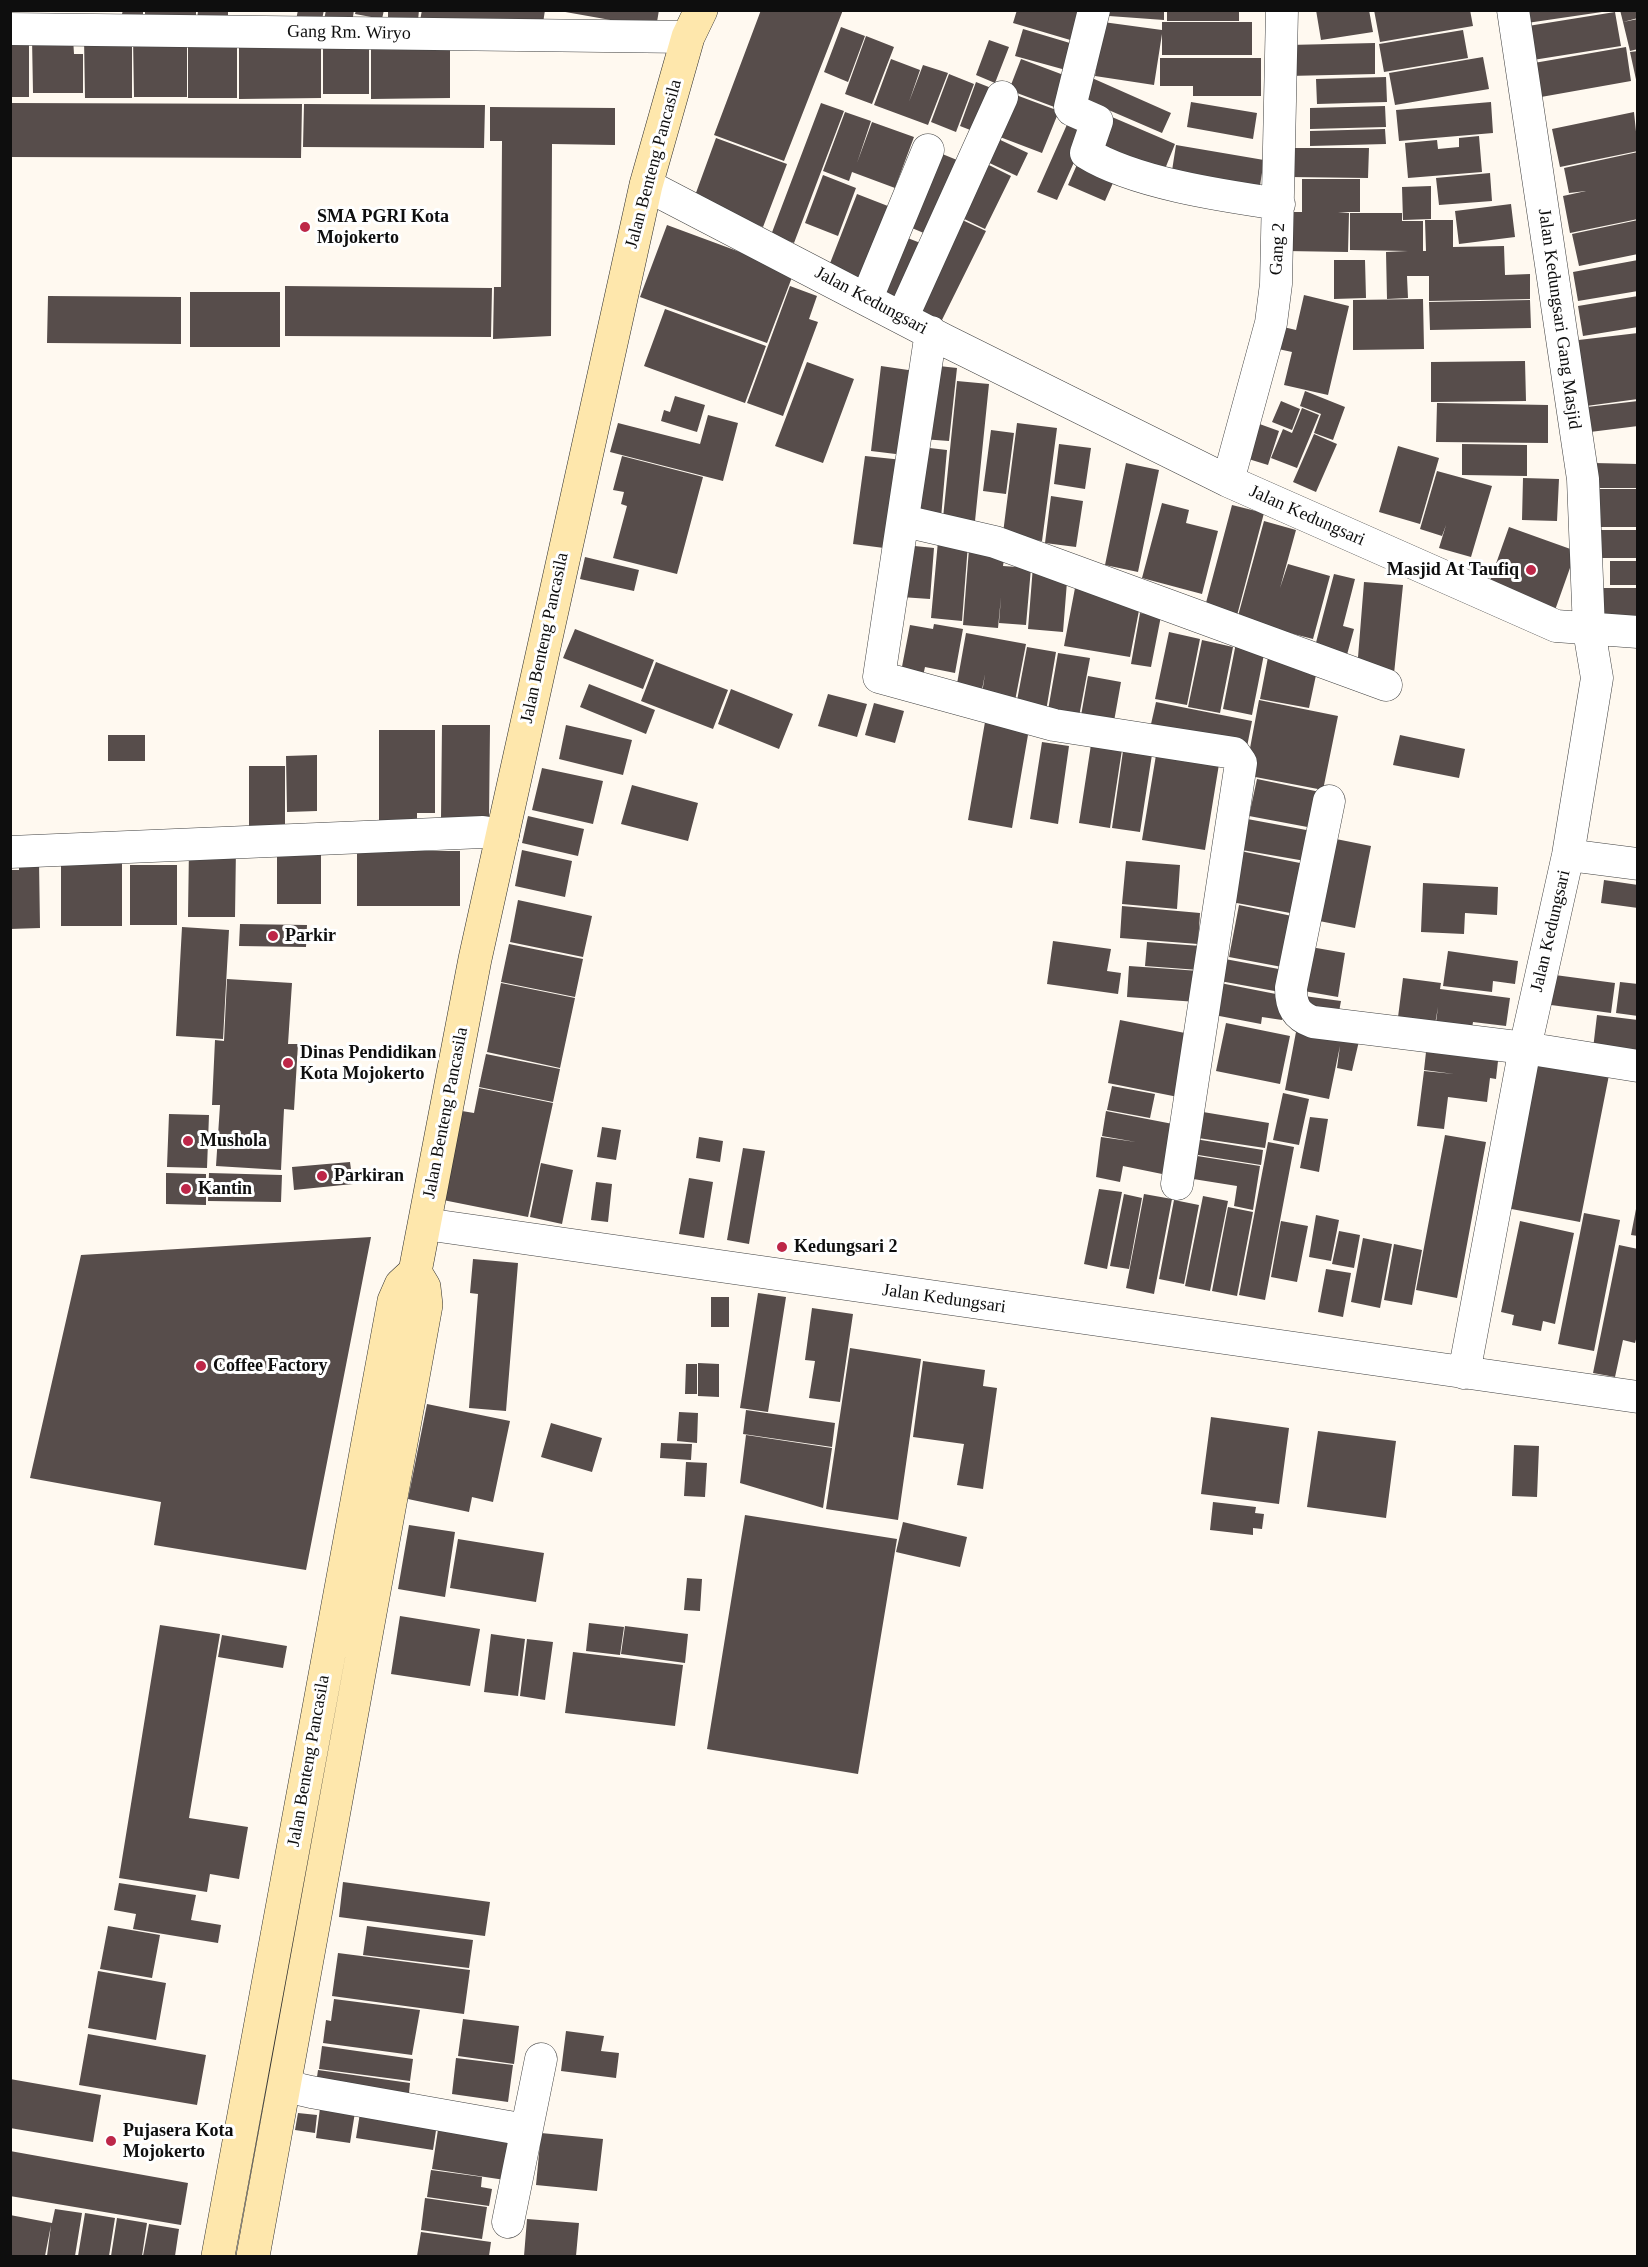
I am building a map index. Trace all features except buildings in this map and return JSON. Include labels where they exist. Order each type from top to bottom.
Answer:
[{"type":"street","points":[[1094,10],[1070,107],[1096,122],[1086,153],[1142,176],[1237,198],[1279,204]]},
{"type":"street","name":"Gang 2","points":[[1228,481],[1271,323],[1276,284],[1282,10]]},
{"type":"street","name":"Jalan Kedungsari Gang Masjid","points":[[1513,10],[1583,479],[1589,630]]},
{"type":"street","name":"Gang Rm. Wiryo","points":[[10,29],[695,24]]},
{"type":"street","name":"Jalan Benteng Pancasila","points":[[218,2256],[394,1301],[401,1285],[415,1272],[475,959],[646,185],[695,24]]},
{"type":"street","points":[[903,316],[1002,97]]},
{"type":"street","points":[[867,298],[928,150]]},
{"type":"street","name":"Jalan Kedungsari","points":[[646,185],[931,332],[1228,481],[1556,626],[1589,630],[1596,665],[1596,692],[1568,855],[1525,1048],[1464,1373]]},
{"type":"street","points":[[931,332],[879,677],[1054,725],[1234,753],[1239,757],[1241,771],[1177,1184]]},
{"type":"street","points":[[904,521],[995,542],[1386,685]]},
{"type":"street","points":[[1589,630],[1638,632]]},
{"type":"street","points":[[1329,801],[1291,988],[1296,1011],[1301,1018],[1313,1022],[1525,1048],[1638,1066]]},
{"type":"street","points":[[10,852],[483,832],[503,835]]},
{"type":"street","points":[[1568,855],[1638,864]]},
{"type":"street","name":"Jalan Kedungsari","points":[[425,1224],[1638,1397]]},
{"type":"street","name":"Jalan Benteng Pancasila","points":[[253,2256],[426,1305],[424,1287],[415,1272]]},
{"type":"street","points":[[312,1747],[344,1753]]},
{"type":"street","points":[[508,2222],[541,2059]]},
{"type":"street","points":[[251,2075],[285,2081],[298,2089],[311,2092],[526,2130]]},
{"type":"place","name":"SMA PGRI Kota Mojokerto","points":[[305,227]]},
{"type":"place","name":"Masjid At Taufiq","points":[[1531,570]]},
{"type":"place","name":"Parkir","points":[[273,936]]},
{"type":"place","name":"Dinas Pendidikan Kota Mojokerto","points":[[288,1063]]},
{"type":"place","name":"Mushola","points":[[188,1141]]},
{"type":"place","name":"Parkiran","points":[[322,1176]]},
{"type":"place","name":"Kantin","points":[[186,1189]]},
{"type":"place","name":"Kedungsari 2","points":[[782,1247]]},
{"type":"place","name":"Coffee Factory","points":[[201,1366]]},
{"type":"place","name":"Pujasera Kota Mojokerto","points":[[111,2141]]}]
